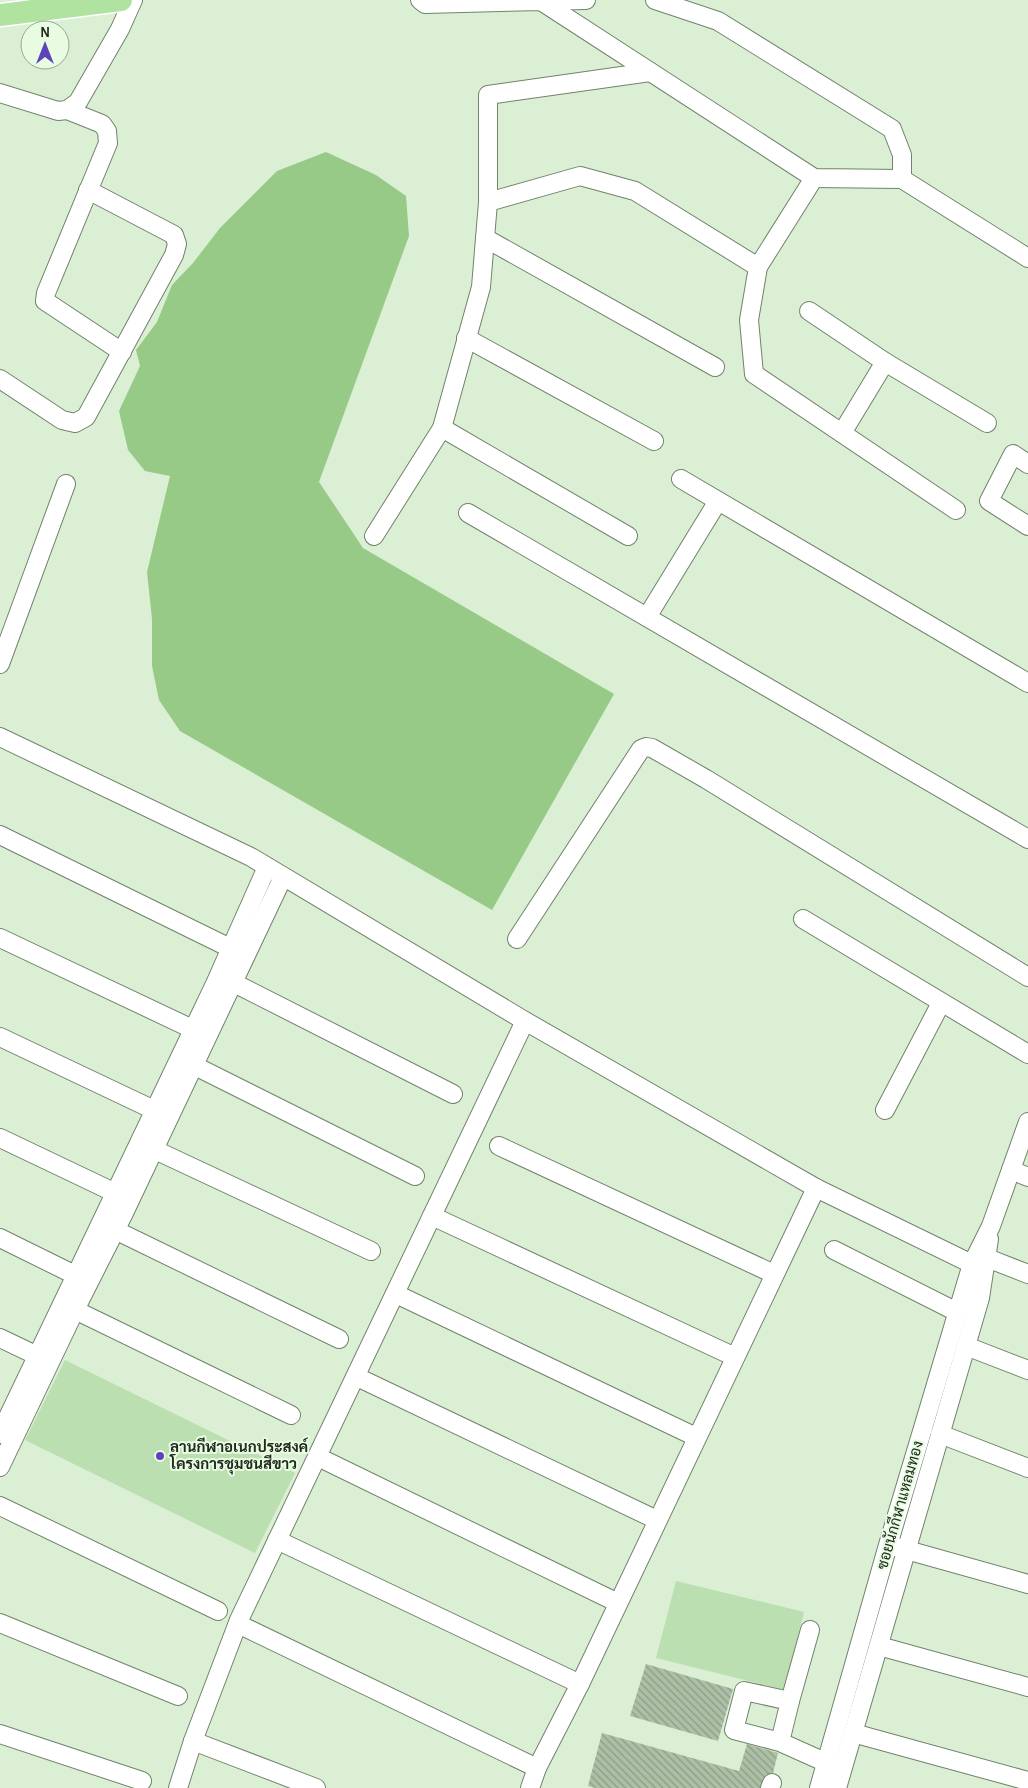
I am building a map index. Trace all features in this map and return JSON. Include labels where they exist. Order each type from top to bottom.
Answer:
[{"type":"main road","points":[[0,14],[121,0]]},
{"type":"street","points":[[67,110],[78,102],[120,29],[133,0]]},
{"type":"street","points":[[420,0],[425,4],[586,0]]},
{"type":"street","points":[[655,0],[718,21],[892,129],[902,156],[902,180]]},
{"type":"street","points":[[541,2],[814,178],[902,180],[1028,258]]},
{"type":"street","points":[[374,536],[442,428],[481,287],[488,202],[488,95],[650,72]]},
{"type":"street","points":[[0,93],[58,111],[67,110],[102,124],[107,131],[108,143],[46,294],[45,301],[122,352]]},
{"type":"street","points":[[488,202],[580,176],[634,192],[758,268]]},
{"type":"street","points":[[814,178],[758,268],[749,320],[754,374],[956,510]]},
{"type":"street","points":[[0,379],[62,420],[75,423],[86,417],[174,255],[177,244],[174,236],[88,190]]},
{"type":"street","points":[[485,238],[715,367]]},
{"type":"street","points":[[808,311],[885,362],[987,423]]},
{"type":"street","points":[[466,338],[654,441]]},
{"type":"street","points":[[842,433],[885,362]]},
{"type":"street","points":[[442,428],[628,536]]},
{"type":"street","points":[[1028,464],[1013,454],[989,501],[1028,526]]},
{"type":"street","points":[[681,480],[1028,683]]},
{"type":"street","points":[[0,664],[66,484]]},
{"type":"street","points":[[648,618],[718,502]]},
{"type":"street","points":[[468,513],[1028,839]]},
{"type":"street","points":[[0,737],[224,844],[267,867],[525,1022],[816,1188],[979,1261],[1028,1274]]},
{"type":"street","points":[[517,940],[641,750],[646,747],[652,748],[706,779],[1028,977]]},
{"type":"street","points":[[0,835],[230,948]]},
{"type":"street","points":[[0,1467],[44,1359],[75,1275],[153,1149],[193,1065],[200,1033],[230,948],[267,867]]},
{"type":"street","points":[[0,1434],[75,1310],[115,1230],[123,1197],[154,1110],[232,982],[283,877]]},
{"type":"street","points":[[803,920],[941,1004],[1028,1054]]},
{"type":"street","points":[[0,938],[200,1033]]},
{"type":"street","points":[[232,982],[453,1094]]},
{"type":"street","points":[[885,1110],[941,1004]]},
{"type":"street","points":[[178,1788],[193,1741],[238,1624],[357,1378],[525,1022]]},
{"type":"street","points":[[0,1037],[154,1110]]},
{"type":"street","points":[[193,1065],[415,1176]]},
{"type":"street","name":"ซอยนักกีฬาแหลมทอง","points":[[819,1788],[957,1312],[979,1261],[1028,1122]]},
{"type":"street","points":[[0,1138],[123,1197]]},
{"type":"street","points":[[499,1146],[774,1274]]},
{"type":"street","points":[[153,1149],[371,1252]]},
{"type":"street","points":[[1011,1170],[1028,1177]]},
{"type":"street","points":[[530,1788],[536,1768],[580,1684],[616,1602],[816,1188]]},
{"type":"street","points":[[432,1216],[735,1357]]},
{"type":"street","points":[[115,1230],[339,1339]]},
{"type":"street","points":[[0,1238],[75,1275]]},
{"type":"street","points":[[834,1250],[957,1312]]},
{"type":"street","name":"ซอยนักกีฬาแหลมทอง","points":[[837,1788],[980,1298],[979,1261]]},
{"type":"street","points":[[396,1294],[696,1438]]},
{"type":"street","points":[[75,1310],[291,1415]]},
{"type":"street","points":[[0,1338],[44,1359]]},
{"type":"street","points":[[966,1346],[1028,1370]]},
{"type":"street","points":[[357,1378],[657,1520]]},
{"type":"street","points":[[940,1434],[1028,1468]]},
{"type":"street","points":[[318,1458],[616,1602]]},
{"type":"street","points":[[0,1506],[218,1611]]},
{"type":"street","points":[[277,1540],[580,1684]]},
{"type":"street","points":[[888,1545],[1028,1584]]},
{"type":"street","points":[[0,1623],[178,1696]]},
{"type":"street","points":[[238,1624],[536,1768]]},
{"type":"street","points":[[780,1742],[810,1630]]},
{"type":"street","points":[[879,1646],[1028,1687]]},
{"type":"street","points":[[790,1701],[744,1691],[734,1730],[780,1742],[827,1763]]},
{"type":"street","points":[[854,1733],[1028,1781]]},
{"type":"street","points":[[0,1734],[142,1781]]},
{"type":"street","points":[[193,1741],[316,1788]]},
{"type":"shaded area","points":[[326,152],[376,175],[406,196],[409,236],[319,482],[363,548],[614,694],[492,910],[180,731],[159,700],[152,666],[152,619],[147,572],[170,476],[145,471],[128,450],[119,411],[140,366],[136,350],[157,322],[172,285],[193,263],[220,228],[277,171]]},
{"type":"shaded area","name":"ลานกีฬาอเนกประสงค์ โครงการชุมชนสีขาว","points":[[65,1360],[295,1473],[255,1553],[25,1440]]},
{"type":"shaded area","points":[[676,1581],[804,1612],[785,1690],[656,1658]]},
{"type":"building","points":[[646,1664],[733,1689],[718,1741],[630,1716]]},
{"type":"building","points":[[602,1733],[739,1771],[747,1744],[778,1753],[773,1773],[765,1775],[760,1788],[595,1788],[588,1786]]},
{"type":"place","name":"ลานกีฬาอเนกประสงค์ โครงการชุมชนสีขาว","points":[[160,1456]]}]
